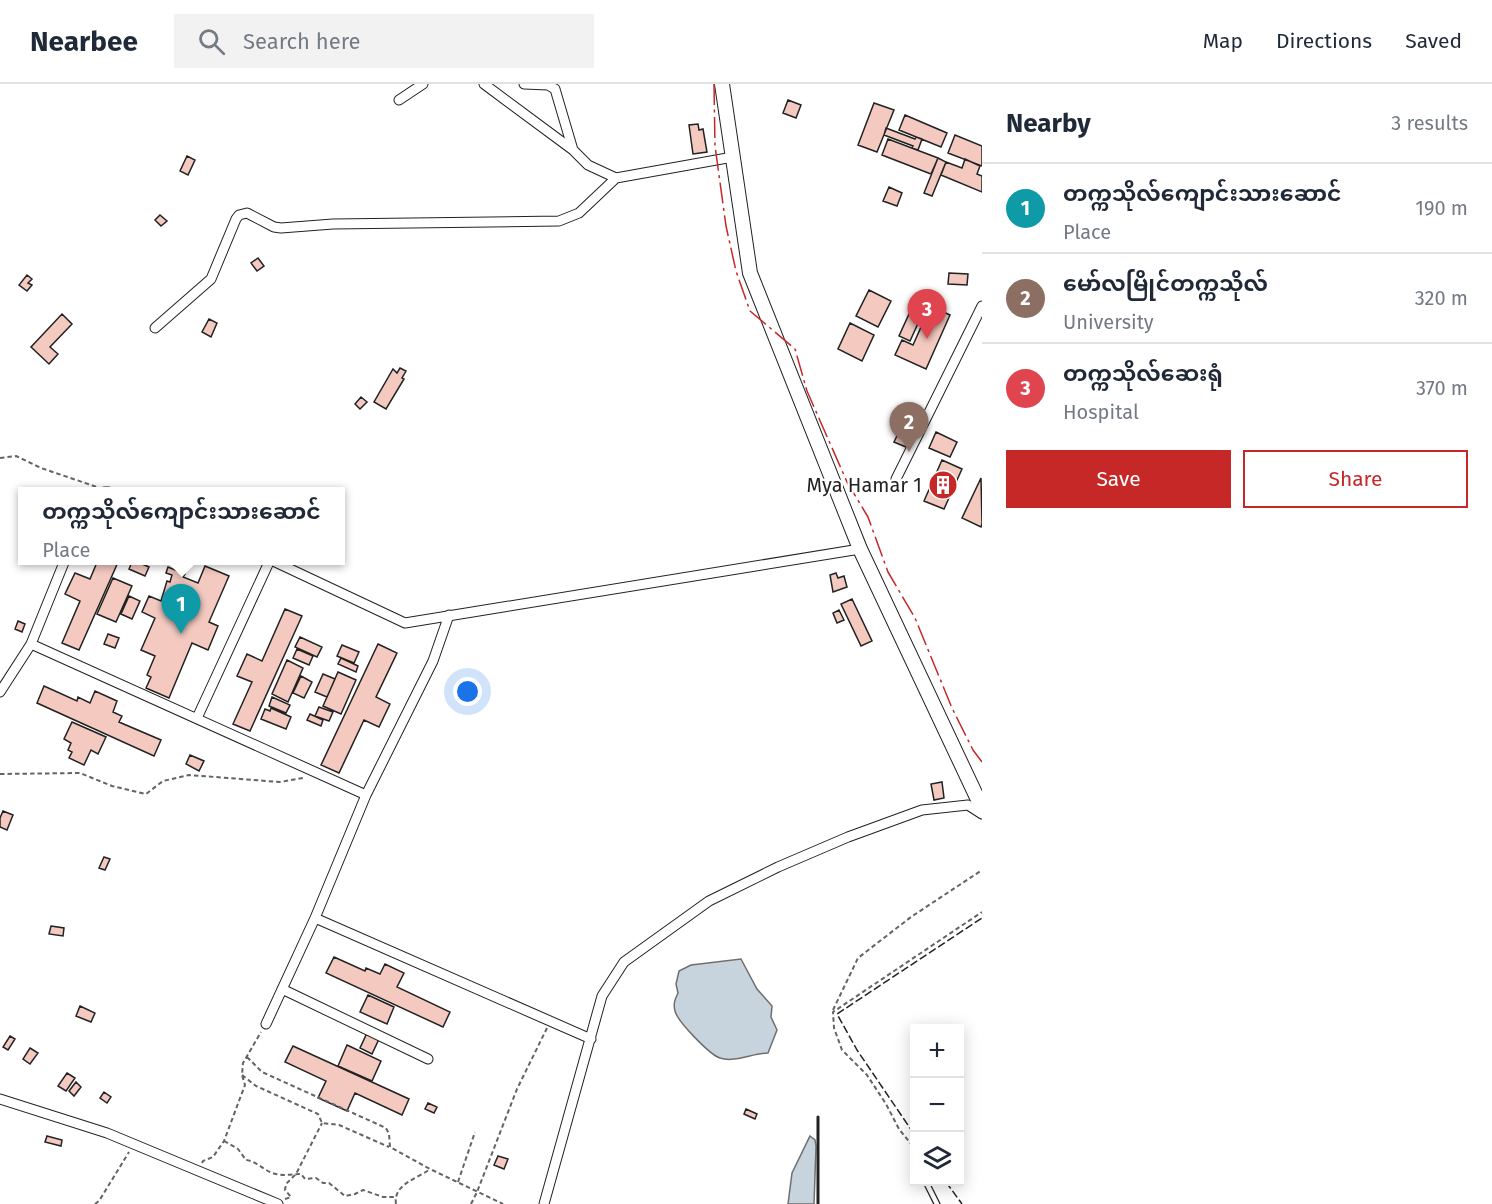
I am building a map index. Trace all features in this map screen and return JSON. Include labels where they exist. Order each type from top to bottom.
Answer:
[{"type":"main road","points":[[722,84],[750,273],[860,549],[982,808]]},
{"type":"street","points":[[399,100],[423,84]]},
{"type":"street","points":[[484,84],[573,150],[588,165],[616,178]]},
{"type":"street","points":[[524,84],[548,85],[555,89],[573,150]]},
{"type":"street","points":[[155,328],[211,279],[236,219],[243,213],[281,228],[333,224],[559,221],[579,213],[616,178],[733,158]]},
{"type":"street","points":[[896,479],[982,306]]},
{"type":"street","points":[[279,565],[405,622],[860,549]]},
{"type":"street","points":[[0,692],[31,644],[64,565]]},
{"type":"street","points":[[197,718],[268,565]]},
{"type":"street","points":[[266,1024],[315,918],[366,795],[433,661],[449,615]]},
{"type":"street","points":[[31,644],[366,795]]},
{"type":"street","points":[[544,1204],[602,996],[624,962],[709,901],[818,850],[922,810],[968,805],[982,814]]},
{"type":"street","points":[[315,918],[591,1039]]},
{"type":"street","points":[[282,989],[429,1059]]},
{"type":"street","points":[[0,1099],[107,1133],[278,1204]]},
{"type":"lane","points":[[928,1186],[937,1204]]},
{"type":"path","points":[[0,458],[16,456],[41,468],[95,487]]},
{"type":"path","points":[[0,774],[80,773],[112,786],[146,794],[163,782],[189,775],[280,782],[322,774]]},
{"type":"path","points":[[910,1143],[899,1129],[867,1075],[842,1050],[834,1028],[833,1012],[858,958],[911,917],[982,870]]},
{"type":"path","points":[[833,1012],[982,912]]},
{"type":"path","points":[[471,1204],[517,1089],[550,1021]]},
{"type":"path","points":[[198,1171],[203,1161],[213,1157],[224,1141],[245,1085],[242,1075],[243,1063],[266,1024]]},
{"type":"path","points":[[247,1057],[262,1072],[386,1128],[390,1147]]},
{"type":"path","points":[[242,1075],[256,1086],[318,1114],[322,1123]]},
{"type":"path","points":[[322,1123],[339,1125],[390,1147],[503,1204]]},
{"type":"path","points":[[283,1204],[284,1200],[291,1197],[285,1190],[286,1184],[296,1174],[322,1123]]},
{"type":"path","points":[[458,1182],[475,1132]]},
{"type":"path","points":[[224,1141],[238,1149],[246,1160],[253,1161],[279,1175],[301,1174],[305,1179],[316,1178],[323,1183],[329,1183],[345,1196],[363,1190],[383,1197],[395,1197]]},
{"type":"path","points":[[95,1204],[133,1144]]},
{"type":"path","points":[[396,1204],[395,1197],[399,1189],[406,1182],[430,1169]]},
{"type":"shaded area","points":[[741,959],[757,989],[772,1006],[771,1017],[777,1030],[768,1053],[725,1059],[715,1056],[677,1016],[674,1006],[678,993],[676,984],[679,971],[691,965]]},
{"type":"shaded area","points":[[810,1136],[815,1140],[816,1146],[814,1204],[788,1204],[792,1173]]},
{"type":"building","points":[[788,100],[801,105],[796,118],[783,113]]},
{"type":"building","points":[[874,103],[894,110],[877,152],[858,145]]},
{"type":"building","points":[[905,115],[947,133],[941,147],[899,130]]},
{"type":"building","points":[[698,124],[699,130],[703,129],[707,152],[693,154],[689,125]]},
{"type":"building","points":[[886,128],[915,139],[916,137],[922,139],[918,150],[884,135]]},
{"type":"building","points":[[955,135],[982,146],[982,166],[948,153]]},
{"type":"building","points":[[888,139],[938,158],[931,174],[882,155]]},
{"type":"building","points":[[187,156],[195,160],[188,175],[180,171]]},
{"type":"building","points":[[938,158],[946,162],[932,196],[924,193]]},
{"type":"building","points":[[965,159],[980,166],[977,174],[982,176],[982,192],[941,175],[946,162],[962,168]]},
{"type":"building","points":[[889,187],[902,193],[897,206],[883,201]]},
{"type":"building","points":[[160,215],[167,221],[161,226],[155,220]]},
{"type":"building","points":[[258,258],[264,266],[257,271],[251,263]]},
{"type":"building","points":[[949,273],[968,274],[967,285],[948,284]]},
{"type":"building","points":[[27,275],[32,279],[28,283],[32,285],[27,291],[19,285]]},
{"type":"building","points":[[869,290],[891,301],[878,327],[856,316]]},
{"type":"building","points":[[918,301],[950,315],[926,369],[895,355],[902,340],[913,345],[925,318],[913,312]]},
{"type":"building","points":[[62,314],[72,324],[50,347],[58,354],[49,364],[31,347]]},
{"type":"building","points":[[909,314],[920,319],[910,341],[899,336]]},
{"type":"building","points":[[209,319],[217,323],[211,337],[202,332]]},
{"type":"building","points":[[850,323],[874,335],[862,361],[838,349]]},
{"type":"building","points":[[400,368],[406,371],[402,378],[404,379],[386,409],[374,402],[393,369],[397,373]]},
{"type":"building","points":[[361,397],[367,402],[360,409],[355,404]]},
{"type":"building","points":[[904,421],[915,426],[906,447],[894,442]]},
{"type":"building","points":[[936,432],[957,442],[950,457],[929,448]]},
{"type":"building","name":"Mya Hamar 1","points":[[942,460],[962,469],[944,509],[924,501]]},
{"type":"building","points":[[981,478],[982,524],[981,527],[962,518]]},
{"type":"building","points":[[96,565],[117,565],[79,650],[62,643],[80,601],[65,594],[75,573],[90,579]]},
{"type":"building","points":[[96,565],[117,565],[79,650],[62,643],[80,601],[65,594],[75,573],[90,579]]},
{"type":"building","points":[[131,565],[149,567],[145,576],[129,569]]},
{"type":"building","points":[[131,565],[149,567],[145,576],[129,569]]},
{"type":"building","points":[[205,566],[229,576],[209,622],[218,626],[208,650],[192,643],[169,698],[146,688],[151,677],[147,675],[155,656],[141,650],[155,618],[142,612],[149,596],[161,601],[167,581],[170,582],[172,575],[166,573],[168,567],[185,574],[183,577],[198,583]]},
{"type":"building","points":[[205,566],[229,576],[209,622],[218,626],[208,650],[192,643],[169,698],[146,688],[151,677],[147,675],[155,656],[141,650],[155,618],[142,612],[149,596],[161,601],[167,581],[170,582],[172,575],[166,573],[168,567],[185,574],[183,577],[198,583]]},
{"type":"building","points":[[836,573],[838,578],[844,576],[847,587],[833,592],[830,575]]},
{"type":"building","points":[[113,578],[132,586],[116,622],[97,614]]},
{"type":"building","points":[[113,578],[132,586],[116,622],[97,614]]},
{"type":"building","points":[[129,596],[140,601],[132,619],[121,614]]},
{"type":"building","points":[[129,596],[140,601],[132,619],[121,614]]},
{"type":"building","points":[[852,599],[872,641],[861,646],[841,604]]},
{"type":"building","points":[[285,609],[302,616],[250,731],[233,724],[252,682],[237,676],[247,654],[262,661]]},
{"type":"building","points":[[285,609],[302,616],[250,731],[233,724],[252,682],[237,676],[247,654],[262,661]]},
{"type":"building","points":[[839,610],[844,620],[837,623],[833,613]]},
{"type":"building","points":[[18,621],[25,624],[22,632],[15,629]]},
{"type":"building","points":[[108,634],[119,638],[115,648],[104,644]]},
{"type":"building","points":[[108,634],[119,638],[115,648],[104,644]]},
{"type":"building","points":[[300,637],[322,647],[317,657],[295,647]]},
{"type":"building","points":[[300,637],[322,647],[317,657],[295,647]]},
{"type":"building","points":[[378,644],[397,653],[376,697],[390,704],[379,727],[364,720],[339,773],[321,765]]},
{"type":"building","points":[[378,644],[397,653],[376,697],[390,704],[379,727],[364,720],[339,773],[321,765]]},
{"type":"building","points":[[342,645],[359,652],[354,663],[337,656]]},
{"type":"building","points":[[342,645],[359,652],[354,663],[337,656]]},
{"type":"building","points":[[297,649],[313,656],[309,665],[293,658]]},
{"type":"building","points":[[297,649],[313,656],[309,665],[293,658]]},
{"type":"building","points":[[341,658],[358,666],[356,672],[338,664]]},
{"type":"building","points":[[341,658],[358,666],[356,672],[338,664]]},
{"type":"building","points":[[287,660],[303,668],[288,702],[272,694]]},
{"type":"building","points":[[287,660],[303,668],[288,702],[272,694]]},
{"type":"building","points":[[338,672],[356,680],[341,714],[323,706]]},
{"type":"building","points":[[338,672],[356,680],[341,714],[323,706]]},
{"type":"building","points":[[323,674],[335,679],[327,697],[315,692]]},
{"type":"building","points":[[323,674],[335,679],[327,697],[315,692]]},
{"type":"building","points":[[301,676],[312,682],[304,698],[293,693]]},
{"type":"building","points":[[301,676],[312,682],[304,698],[293,693]]},
{"type":"building","points":[[44,686],[77,701],[78,697],[90,703],[95,691],[117,701],[113,712],[122,716],[119,722],[161,740],[154,756],[37,703]]},
{"type":"building","points":[[44,686],[77,701],[78,697],[90,703],[95,691],[117,701],[113,712],[122,716],[119,722],[161,740],[154,756],[37,703]]},
{"type":"building","points":[[272,697],[290,705],[286,713],[269,706]]},
{"type":"building","points":[[272,697],[290,705],[286,713],[269,706]]},
{"type":"building","points":[[319,707],[333,712],[329,721],[315,716]]},
{"type":"building","points":[[319,707],[333,712],[329,721],[315,716]]},
{"type":"building","points":[[271,708],[291,717],[286,729],[261,719],[265,709],[270,711]]},
{"type":"building","points":[[271,708],[291,717],[286,729],[261,719],[265,709],[270,711]]},
{"type":"building","points":[[310,714],[323,720],[321,726],[307,720]]},
{"type":"building","points":[[310,714],[323,720],[321,726],[307,720]]},
{"type":"building","points":[[72,722],[106,737],[98,754],[91,750],[84,765],[69,758],[72,752],[68,750],[71,743],[64,739]]},
{"type":"building","points":[[72,722],[106,737],[98,754],[91,750],[84,765],[69,758],[72,752],[68,750],[71,743],[64,739]]},
{"type":"building","points":[[190,755],[204,761],[199,771],[186,764]]},
{"type":"building","points":[[942,782],[944,798],[934,800],[931,784]]},
{"type":"building","points":[[3,811],[13,815],[7,830],[0,827]]},
{"type":"building","points":[[104,857],[110,859],[105,870],[99,868]]},
{"type":"building","points":[[51,926],[64,928],[63,936],[49,934]]},
{"type":"building","points":[[334,957],[365,971],[366,968],[380,974],[385,964],[404,973],[397,987],[450,1012],[443,1027],[326,973]]},
{"type":"building","points":[[334,957],[365,971],[366,968],[380,974],[385,964],[404,973],[397,987],[450,1012],[443,1027],[326,973]]},
{"type":"building","points":[[368,995],[394,1007],[387,1024],[360,1012]]},
{"type":"building","points":[[368,995],[394,1007],[387,1024],[360,1012]]},
{"type":"building","points":[[80,1006],[95,1013],[91,1022],[76,1016]]},
{"type":"building","points":[[367,1033],[379,1039],[372,1054],[360,1048]]},
{"type":"building","points":[[367,1033],[379,1039],[372,1054],[360,1048]]},
{"type":"building","points":[[10,1036],[15,1039],[8,1050],[3,1047]]},
{"type":"building","points":[[347,1045],[381,1061],[372,1081],[338,1066]]},
{"type":"building","points":[[347,1045],[381,1061],[372,1081],[338,1066]]},
{"type":"building","points":[[293,1046],[409,1099],[402,1115],[355,1093],[347,1111],[318,1098],[326,1081],[285,1062]]},
{"type":"building","points":[[293,1046],[409,1099],[402,1115],[355,1093],[347,1111],[318,1098],[326,1081],[285,1062]]},
{"type":"building","points":[[30,1048],[38,1053],[30,1064],[23,1059]]},
{"type":"building","points":[[67,1073],[75,1078],[66,1091],[58,1086]]},
{"type":"building","points":[[76,1082],[81,1087],[74,1096],[69,1091]]},
{"type":"building","points":[[104,1092],[111,1097],[107,1103],[100,1098]]},
{"type":"building","points":[[428,1103],[437,1107],[434,1113],[425,1109]]},
{"type":"building","points":[[746,1109],[757,1114],[755,1119],[744,1114]]},
{"type":"building","points":[[47,1136],[62,1140],[61,1146],[45,1142]]},
{"type":"building","points":[[498,1156],[508,1159],[504,1169],[494,1165]]},
{"type":"fence","points":[[913,1132],[857,1050],[837,1014],[982,918]]},
{"type":"fence","points":[[949,1186],[962,1204]]},
{"type":"wall","points":[[818,1117],[818,1204]]},
{"type":"power","points":[[714,84],[715,146],[726,226],[736,271],[750,311],[795,349],[807,391],[847,482],[868,517],[888,572],[915,618],[952,708],[973,750],[982,762]]},
{"type":"place","name":"တက္ကသိုလ်ဆေးရုံ","points":[[927,339]]},
{"type":"place","name":"မော်လမြိုင်တက္ကသိုလ်","points":[[909,452]]},
{"type":"place","name":"Mya Hamar 1","points":[[943,485]]},
{"type":"place","name":"တက္ကသိုလ်ကျောင်းသားဆောင်","points":[[181,634]]}]
